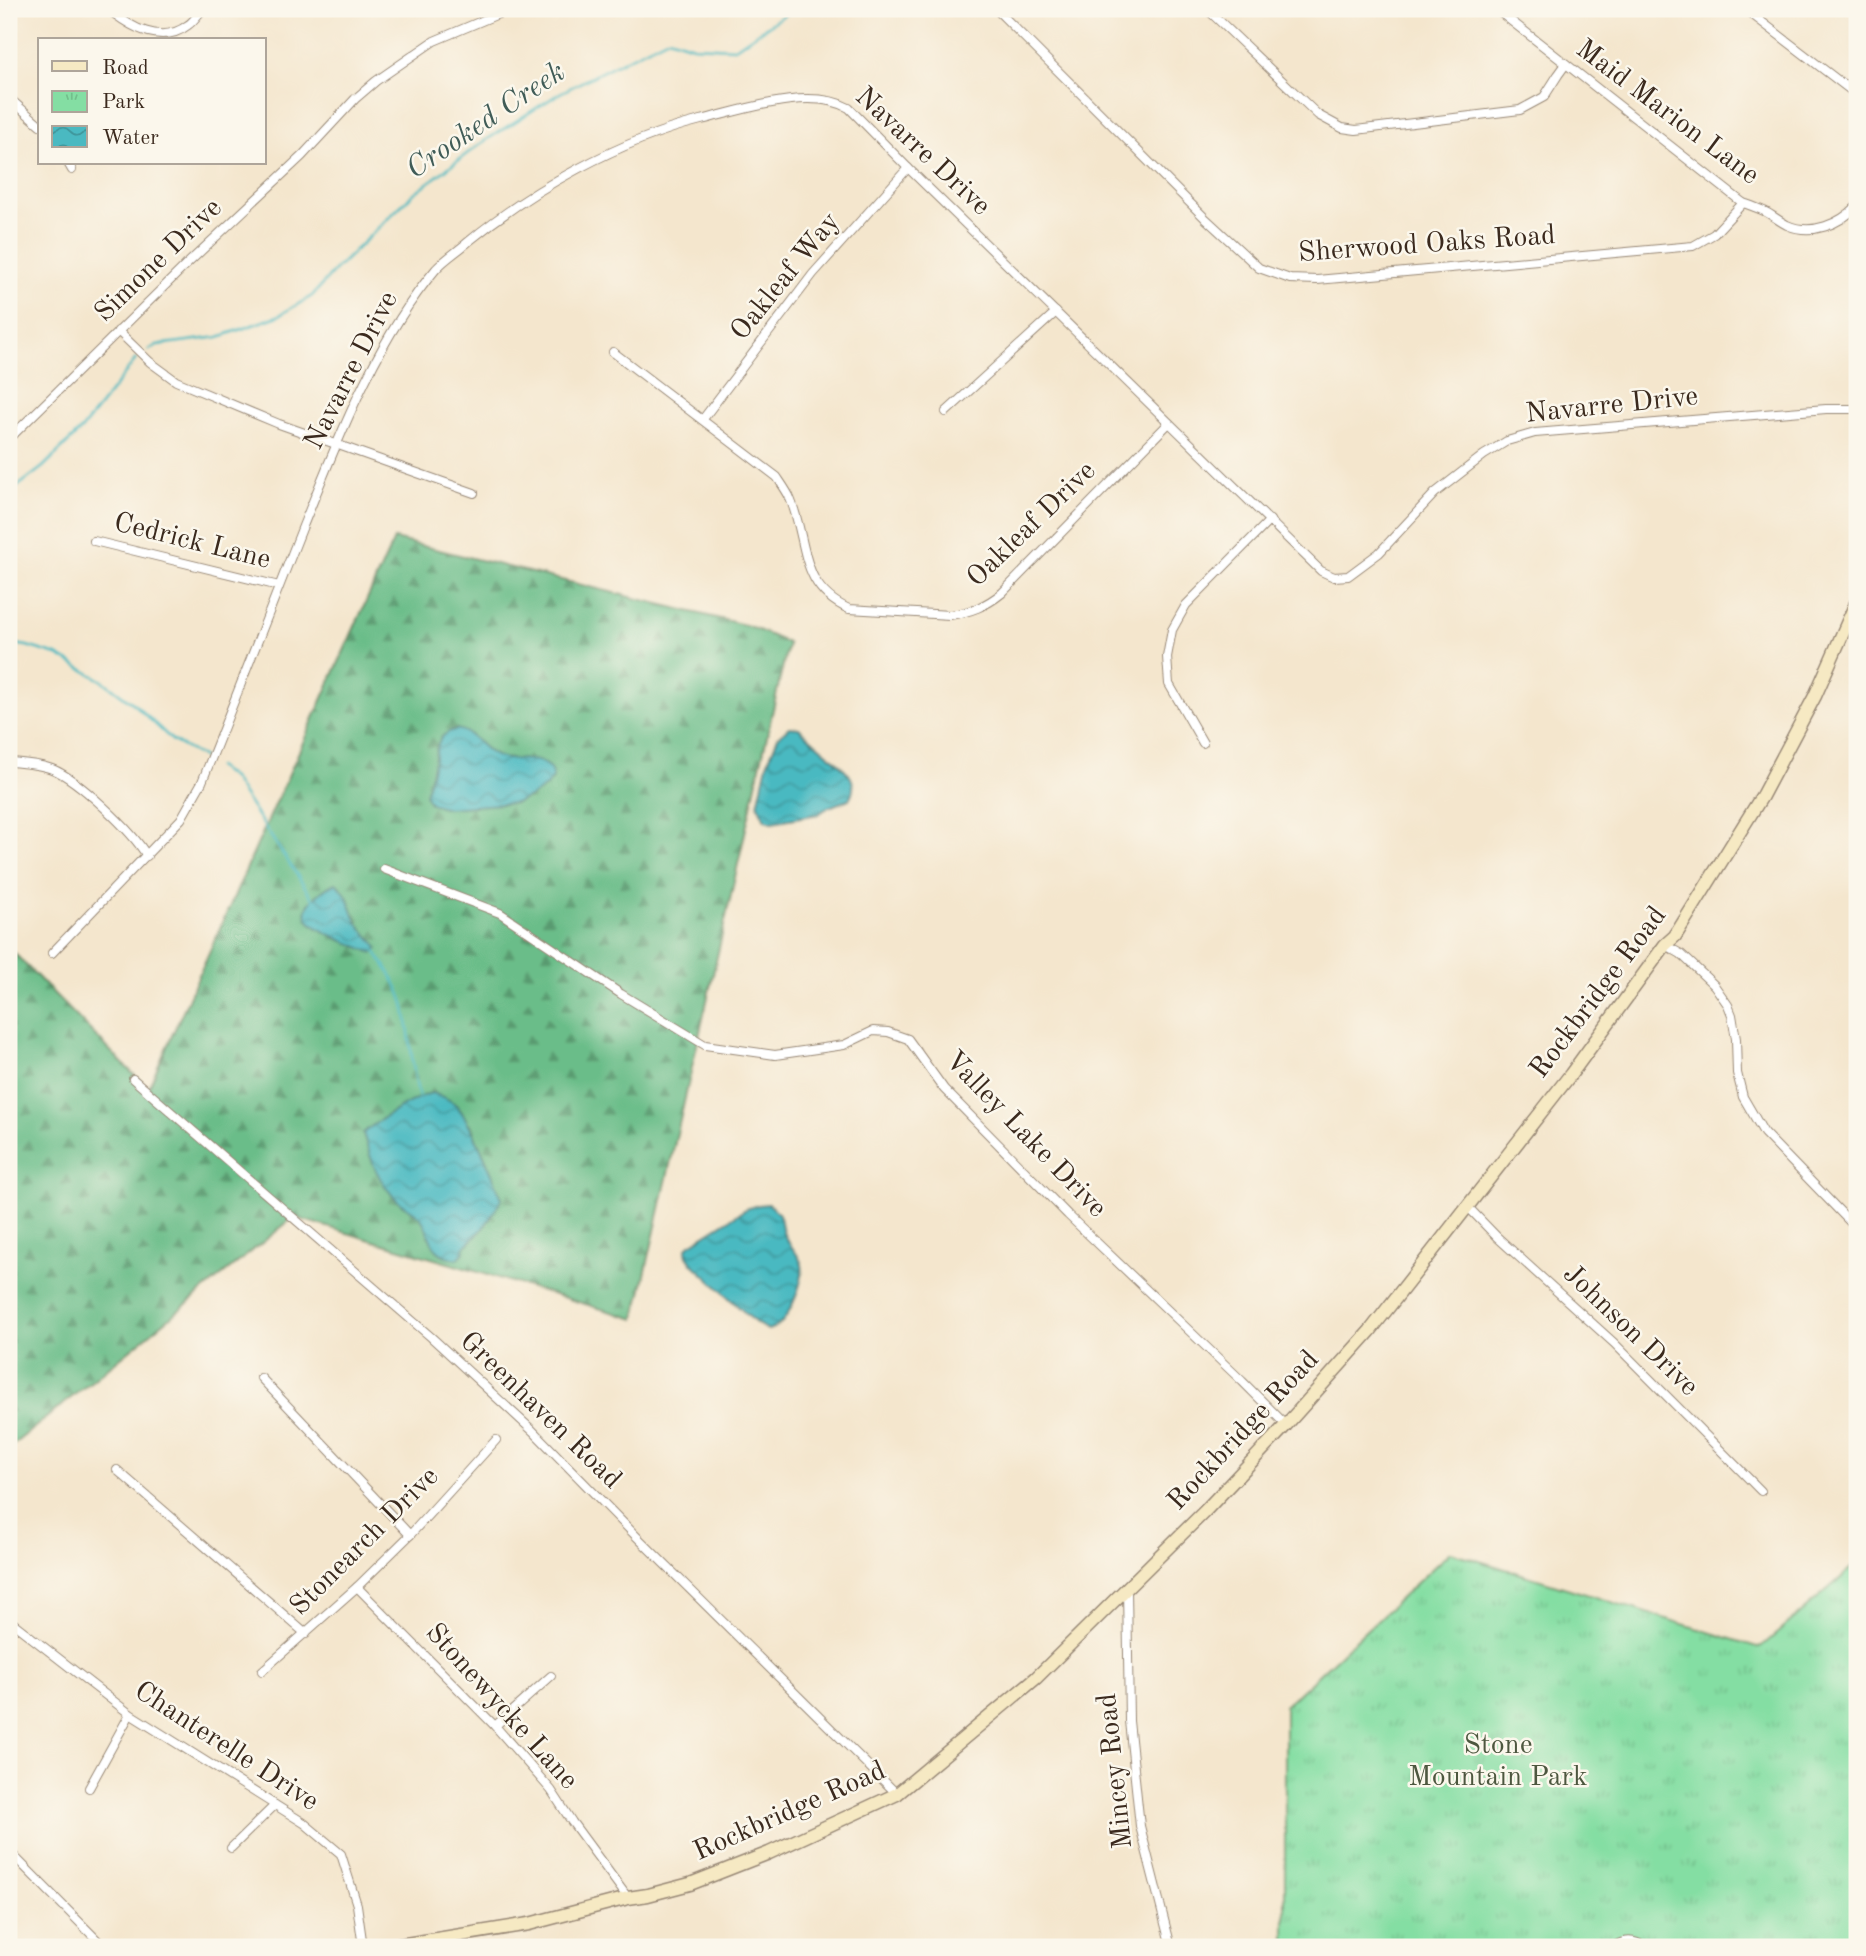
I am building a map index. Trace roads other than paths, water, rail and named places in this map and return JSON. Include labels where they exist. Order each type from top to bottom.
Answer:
[{"type":"main road","name":"Rockbridge Road","points":[[387,1947],[529,1924],[648,1895],[690,1884],[769,1853],[897,1794],[1036,1678],[1204,1511],[1370,1332],[1607,1026],[1665,945],[1675,936],[1762,796],[1815,696],[1857,601]]},
{"type":"street","points":[[108,9],[130,26],[164,35],[188,25],[203,9]]},
{"type":"street","name":"Simone Drive","points":[[14,434],[376,81],[434,41],[510,9]]},
{"type":"street","name":"Sherwood Oaks Road","points":[[996,9],[1259,268],[1290,279],[1317,280],[1693,246],[1714,234],[1743,203]]},
{"type":"street","points":[[1207,9],[1318,115],[1342,128],[1356,130],[1520,110],[1544,97],[1566,64]]},
{"type":"street","name":"Maid Marion Lane","points":[[1496,9],[1743,203],[1765,211],[1788,226],[1807,229],[1834,224],[1857,206]]},
{"type":"street","points":[[1745,9],[1857,95]]},
{"type":"street","name":"Navarre Drive","points":[[52,953],[181,819],[202,782],[336,443],[387,339],[412,300],[439,267],[513,208],[585,165],[649,136],[688,123],[756,106],[811,97],[837,102],[849,108],[1321,571],[1334,577],[1348,576],[1379,553],[1435,493],[1484,455],[1507,441],[1535,433],[1826,409],[1857,409]]},
{"type":"street","points":[[9,98],[38,123]]},
{"type":"street","name":"Oakleaf Way","points":[[703,419],[813,274],[908,168]]},
{"type":"street","points":[[946,412],[1056,312]]},
{"type":"street","points":[[118,331],[150,362],[176,381],[279,424],[474,493]]},
{"type":"street","name":"Oakleaf Drive","points":[[613,352],[777,477],[789,496],[816,584],[836,604],[849,610],[950,615],[990,603],[1169,424]]},
{"type":"street","points":[[1203,743],[1170,684],[1167,657],[1172,630],[1186,605],[1270,520]]},
{"type":"street","name":"Cedrick Lane","points":[[94,541],[279,586]]},
{"type":"street","points":[[9,762],[29,763],[52,769],[69,778],[125,827],[147,856]]},
{"type":"street","name":"Valley Lake Drive","points":[[384,869],[500,913],[621,994],[705,1045],[775,1055],[844,1045],[873,1031],[888,1032],[908,1039],[944,1089],[1068,1215],[1286,1425]]},
{"type":"street","points":[[1665,945],[1681,954],[1714,985],[1728,1005],[1736,1039],[1737,1073],[1743,1097],[1764,1133],[1857,1229]]},
{"type":"street","name":"Greenhaven Road","points":[[133,1079],[431,1337],[523,1422],[897,1794]]},
{"type":"street","name":"Johnson Drive","points":[[1467,1206],[1497,1237],[1613,1342],[1761,1491]]},
{"type":"street","points":[[261,1378],[410,1535]]},
{"type":"street","name":"Stonearch Drive","points":[[262,1671],[358,1587],[410,1535],[496,1440]]},
{"type":"street","points":[[117,1470],[306,1634]]},
{"type":"street","name":"Stonewycke Lane","points":[[358,1587],[495,1726],[551,1790],[628,1898]]},
{"type":"street","name":"Mincey Road","points":[[1128,1588],[1129,1721],[1140,1826],[1171,1947]]},
{"type":"street","name":"Chanterelle Drive","points":[[9,1620],[130,1714],[304,1823],[341,1854],[357,1905],[363,1947]]},
{"type":"street","points":[[495,1726],[551,1676]]},
{"type":"street","points":[[89,1788],[130,1714]]},
{"type":"street","points":[[231,1848],[275,1805]]},
{"type":"street","points":[[9,1851],[104,1947]]},
{"type":"street","points":[[1613,1947],[1624,1941],[1633,1941],[1645,1947]]},
{"type":"water","points":[[789,727],[799,728],[842,767],[851,778],[853,789],[849,799],[818,814],[772,822],[765,820],[758,805],[767,764],[778,737]]},
{"type":"water","points":[[457,729],[469,734],[496,756],[533,760],[546,765],[553,778],[541,790],[515,803],[447,808],[430,803],[425,794],[438,743],[444,735]]},
{"type":"water","points":[[336,883],[347,897],[359,925],[378,948],[373,953],[328,933],[308,919],[307,911],[311,901]]},
{"type":"water","points":[[433,1093],[452,1101],[463,1115],[476,1137],[502,1198],[486,1225],[463,1248],[464,1252],[458,1259],[448,1257],[436,1249],[420,1217],[398,1201],[385,1186],[372,1161],[363,1133],[407,1104]]},
{"type":"water","points":[[768,1204],[778,1213],[783,1232],[796,1252],[802,1271],[797,1294],[786,1316],[780,1324],[768,1330],[757,1324],[693,1264],[686,1250],[689,1245],[746,1209]]},
{"type":"waterway","name":"Crooked Creek","points":[[149,350],[157,345],[219,337],[278,316],[312,296],[413,194],[480,144],[560,93],[668,38],[693,46],[735,48],[793,9]]},
{"type":"waterway","name":"Crooked Creek","points":[[9,493],[43,467],[82,429],[136,359]]},
{"type":"waterway","points":[[9,643],[57,655],[103,681],[134,704],[173,741],[204,758]]},
{"type":"waterway","points":[[217,767],[232,778],[313,899]]},
{"type":"waterway","points":[[375,951],[402,997],[419,1097]]},
{"type":"park label","name":"Stone Mountain Park","points":[[1498,1762]]}]
